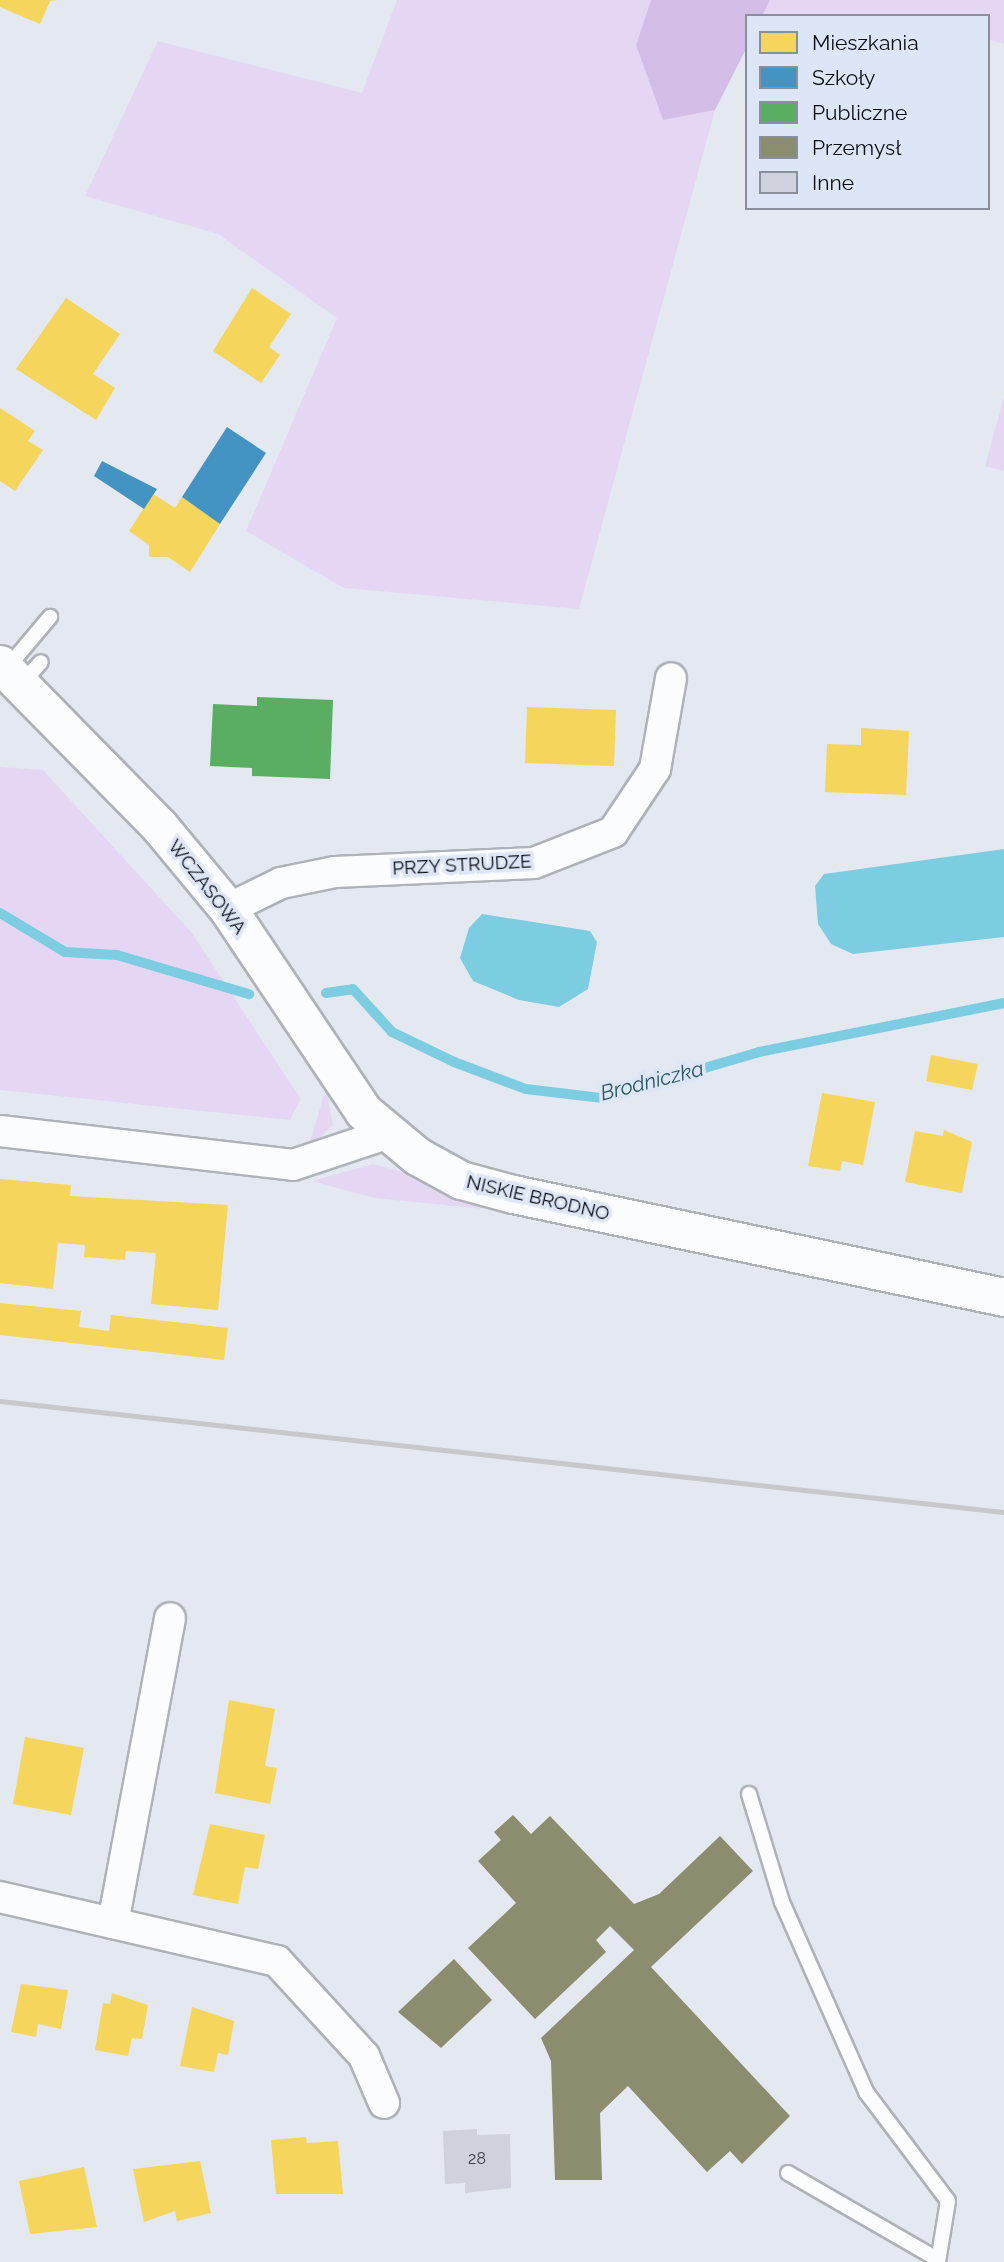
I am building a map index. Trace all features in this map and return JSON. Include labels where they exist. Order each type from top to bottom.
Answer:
[{"type":"street","name":"WCZASOWA","points":[[17,670],[228,909],[344,1085],[386,1134]]},
{"type":"street","name":"PRZY STRUDZE","points":[[228,909],[281,883],[335,872],[534,863],[613,832],[655,769],[671,678]]},
{"type":"street","points":[[0,1131],[293,1165],[386,1134]]},
{"type":"street","name":"NISKIE BRODNO","points":[[386,1134],[461,1180],[513,1194],[1004,1297]]},
{"type":"street","points":[[113,1923],[170,1618]]},
{"type":"street","points":[[0,1897],[277,1961],[364,2056],[384,2103]]},
{"type":"lane","points":[[17,670],[50,617]]},
{"type":"lane","points":[[749,1794],[782,1902],[866,2092],[948,2201],[937,2260],[788,2173]]},
{"type":"shaded area","points":[[397,0],[651,0],[636,45],[663,120],[715,110],[579,609],[344,588],[246,531],[337,318],[218,234],[85,196],[158,41],[362,93]]},
{"type":"shaded area","points":[[651,0],[770,0],[763,14],[745,14],[745,51],[715,110],[663,120],[636,45]]},
{"type":"shaded area","points":[[770,0],[1004,0],[1004,44],[990,40],[990,14],[763,14]]},
{"type":"shaded area","points":[[1004,397],[1004,471],[985,466]]},
{"type":"shaded area","points":[[0,767],[43,770],[191,932],[301,1099],[290,1120],[0,1090]]},
{"type":"shaded area","points":[[327,1094],[333,1125],[309,1147],[323,1097]]},
{"type":"shaded area","points":[[373,1164],[396,1170],[484,1209],[374,1198],[312,1181]]},
{"type":"water","points":[[1004,849],[1004,937],[853,954],[831,944],[818,924],[815,886],[824,874]]},
{"type":"water","points":[[482,914],[590,931],[597,942],[588,989],[559,1007],[519,1000],[473,981],[460,958],[469,928]]},
{"type":"building: Mieszkania","points":[[0,0],[57,0],[50,1],[40,24],[0,7]]},
{"type":"building: Mieszkania","points":[[252,288],[291,314],[269,347],[280,355],[261,383],[213,351]]},
{"type":"building: Mieszkania","points":[[66,298],[120,334],[93,374],[115,388],[96,420],[16,369]]},
{"type":"building: Mieszkania","points":[[0,408],[35,431],[28,441],[43,450],[15,491],[0,481]]},
{"type":"building: Mieszkania","points":[[153,494],[175,508],[182,497],[220,524],[190,572],[168,557],[149,557],[149,545],[129,531]]},
{"type":"building: Mieszkania","points":[[527,707],[616,710],[614,766],[525,763]]},
{"type":"building: Mieszkania","points":[[861,728],[909,731],[906,795],[825,792],[827,744],[861,745]]},
{"type":"building: Mieszkania","points":[[931,1055],[978,1064],[972,1090],[926,1081]]},
{"type":"building: Mieszkania","points":[[822,1093],[875,1102],[863,1165],[842,1161],[840,1171],[808,1166]]},
{"type":"building: Mieszkania","points":[[944,1130],[972,1142],[962,1193],[905,1182],[915,1131],[943,1136]]},
{"type":"building: Mieszkania","points":[[0,1179],[71,1185],[70,1196],[228,1205],[218,1310],[151,1304],[156,1253],[126,1251],[125,1260],[84,1257],[85,1245],[58,1243],[53,1289],[0,1283]]},
{"type":"building: Mieszkania","points":[[0,1303],[81,1311],[79,1327],[109,1331],[111,1315],[228,1328],[224,1360],[0,1335]]},
{"type":"building: Mieszkania","points":[[229,1700],[275,1709],[265,1766],[277,1768],[270,1804],[215,1793]]},
{"type":"building: Mieszkania","points":[[25,1737],[84,1748],[71,1815],[13,1804]]},
{"type":"building: Mieszkania","points":[[210,1824],[265,1835],[258,1869],[245,1867],[238,1904],[193,1895]]},
{"type":"building: Mieszkania","points":[[21,1984],[68,1990],[61,2029],[38,2024],[36,2037],[11,2032]]},
{"type":"building: Mieszkania","points":[[112,1993],[148,2005],[142,2039],[132,2038],[128,2056],[95,2050],[103,2003],[110,2004]]},
{"type":"building: Mieszkania","points":[[192,2007],[234,2021],[228,2055],[218,2053],[214,2072],[180,2066]]},
{"type":"building: Mieszkania","points":[[306,2137],[307,2143],[338,2141],[343,2194],[276,2194],[271,2140]]},
{"type":"building: Mieszkania","points":[[200,2161],[211,2213],[177,2221],[175,2211],[144,2222],[133,2169]]},
{"type":"building: Mieszkania","points":[[84,2167],[97,2227],[30,2234],[19,2181]]},
{"type":"building: Szkoły","points":[[227,427],[266,453],[220,524],[182,497]]},
{"type":"building: Szkoły","points":[[102,461],[157,489],[144,509],[94,476]]},
{"type":"building: Publiczne","points":[[257,697],[333,700],[330,779],[252,776],[252,768],[210,766],[213,704],[257,706]]},
{"type":"building: Przemysł","points":[[513,1815],[531,1834],[550,1816],[634,1904],[659,1894],[720,1836],[753,1871],[651,1967],[790,2116],[742,2164],[730,2151],[707,2172],[628,2086],[600,2113],[602,2180],[555,2180],[551,2061],[541,2038],[634,1950],[610,1926],[596,1940],[606,1952],[535,2019],[468,1948],[516,1903],[478,1861],[501,1840],[494,1832]]},
{"type":"building: Przemysł","points":[[454,1959],[492,2000],[441,2048],[398,2012]]},
{"type":"building: Inne","points":[[477,2129],[477,2135],[510,2134],[511,2188],[465,2193],[465,2183],[445,2184],[443,2131]]},
{"type":"waterway","name":"Brodniczka","points":[[0,913],[65,952],[117,955],[249,994]]},
{"type":"waterway","name":"Brodniczka","points":[[326,993],[353,989],[392,1032],[454,1062],[526,1089],[602,1098],[759,1052],[1004,1003]]},
{"type":"railway","points":[[0,1401],[1004,1512]]}]
